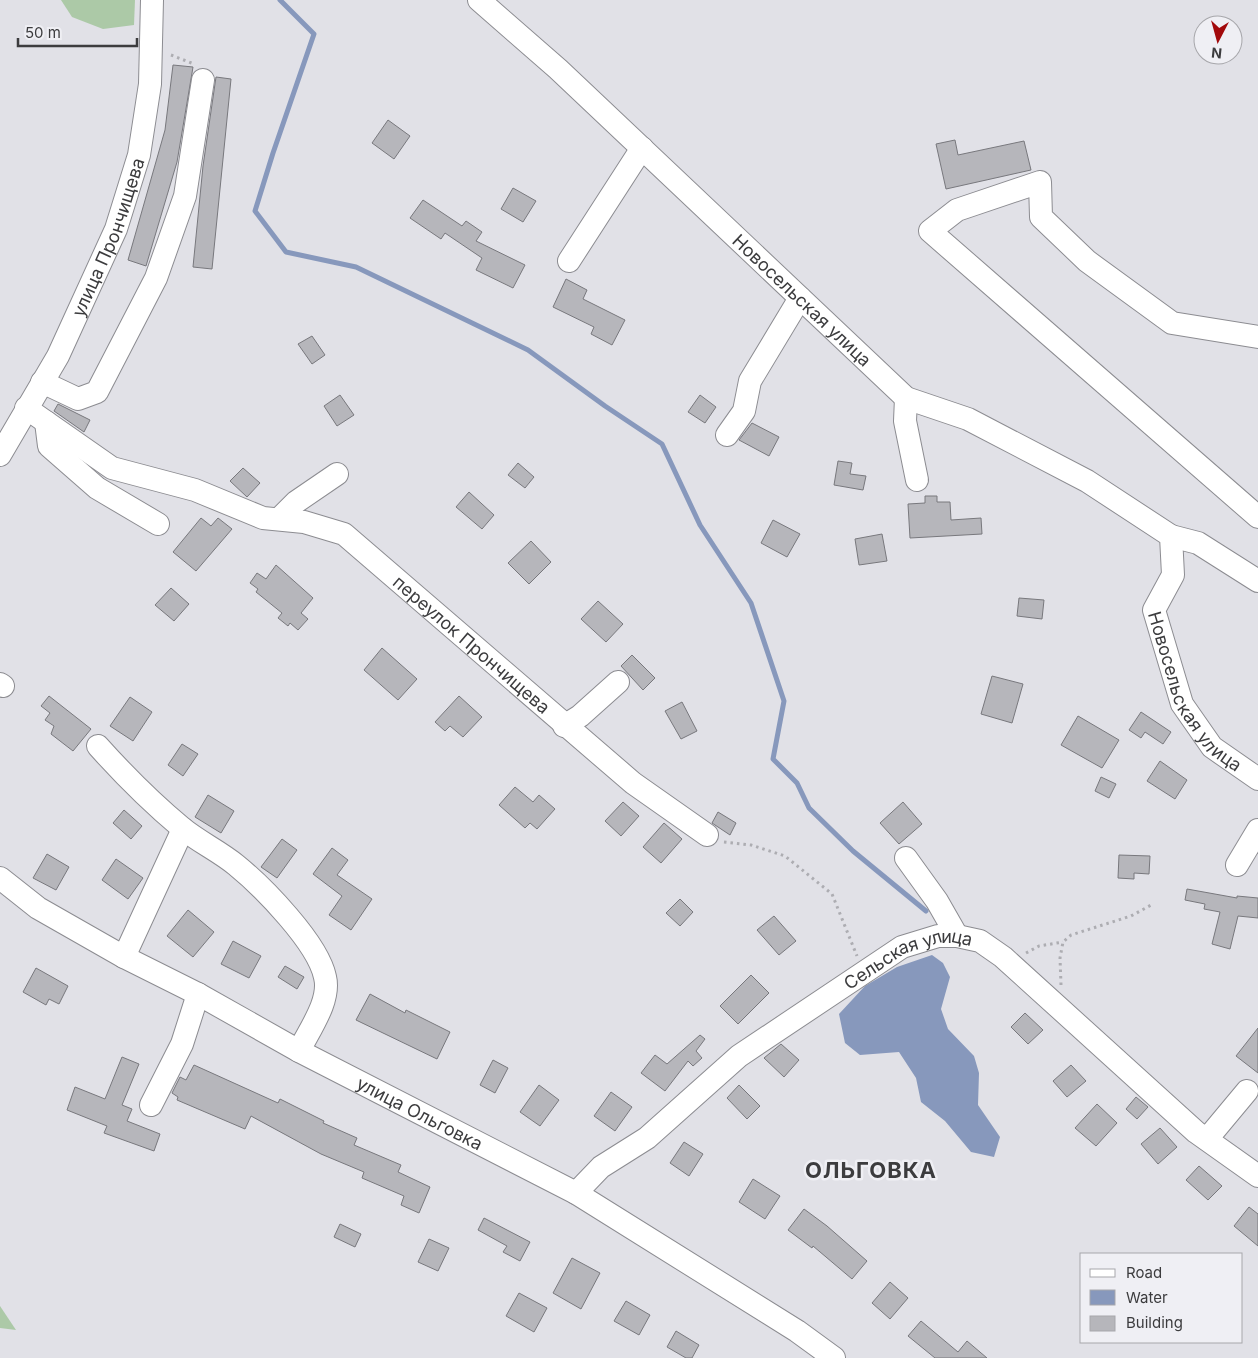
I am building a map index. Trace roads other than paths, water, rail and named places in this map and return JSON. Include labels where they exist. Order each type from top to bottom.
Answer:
[{"type":"street","name":"улица Прончищева","points":[[0,455],[58,356],[116,229],[139,155],[150,84],[152,0]]},
{"type":"street","name":"Новосельская улица","points":[[479,0],[558,69],[906,398],[977,424],[1087,481],[1171,536],[1198,543],[1245,575],[1258,581]]},
{"type":"street","points":[[42,382],[78,399],[97,392],[156,278],[185,196],[203,80]]},
{"type":"street","points":[[569,261],[642,148]]},
{"type":"street","points":[[1258,336],[1172,323],[1087,261],[1041,217],[1040,182],[957,210],[930,232],[1258,517]]},
{"type":"street","points":[[727,435],[744,411],[750,381],[800,298]]},
{"type":"street","points":[[906,398],[905,421],[917,480]]},
{"type":"street","name":"переулок Прончищева","points":[[26,408],[112,468],[195,490],[263,518],[304,522],[344,534],[564,726],[633,783],[707,835]]},
{"type":"street","points":[[46,422],[49,446],[97,488],[158,524]]},
{"type":"street","points":[[279,520],[296,502],[337,474]]},
{"type":"street","name":"Новосельская улица","points":[[1171,536],[1174,575],[1154,610],[1182,704],[1212,747],[1258,780]]},
{"type":"street","points":[[564,726],[580,716],[618,682]]},
{"type":"street","points":[[98,746],[118,768],[183,829],[236,865],[277,904],[311,947],[326,978],[324,1001],[299,1051]]},
{"type":"street","points":[[124,957],[183,829]]},
{"type":"street","points":[[1237,865],[1258,830]]},
{"type":"street","points":[[906,858],[937,901],[958,936]]},
{"type":"street","name":"улица Ольговка","points":[[0,878],[38,908],[124,957],[198,994],[299,1051],[576,1193],[797,1331],[834,1358]]},
{"type":"street","name":"Сельская улица","points":[[576,1193],[601,1168],[647,1138],[739,1056],[820,1000],[902,947],[938,936],[958,936],[980,941],[1002,957],[1206,1139],[1258,1176]]},
{"type":"street","points":[[151,1104],[182,1044],[198,994]]},
{"type":"street","points":[[1206,1139],[1247,1092]]},
{"type":"water","points":[[932,955],[943,963],[950,977],[941,1009],[948,1029],[974,1056],[979,1073],[978,1105],[1000,1137],[994,1157],[971,1152],[945,1121],[921,1102],[916,1078],[899,1052],[860,1055],[845,1043],[839,1014],[865,986],[897,967]]},
{"type":"waterway","points":[[280,0],[314,34],[255,211],[286,252],[356,267],[528,350],[605,406],[662,444],[700,525],[751,603],[784,701],[773,759],[797,783],[809,808],[853,851],[926,911]]},
{"type":"district","name":"ОЛЬГОВКА","points":[[871,1170]]}]
